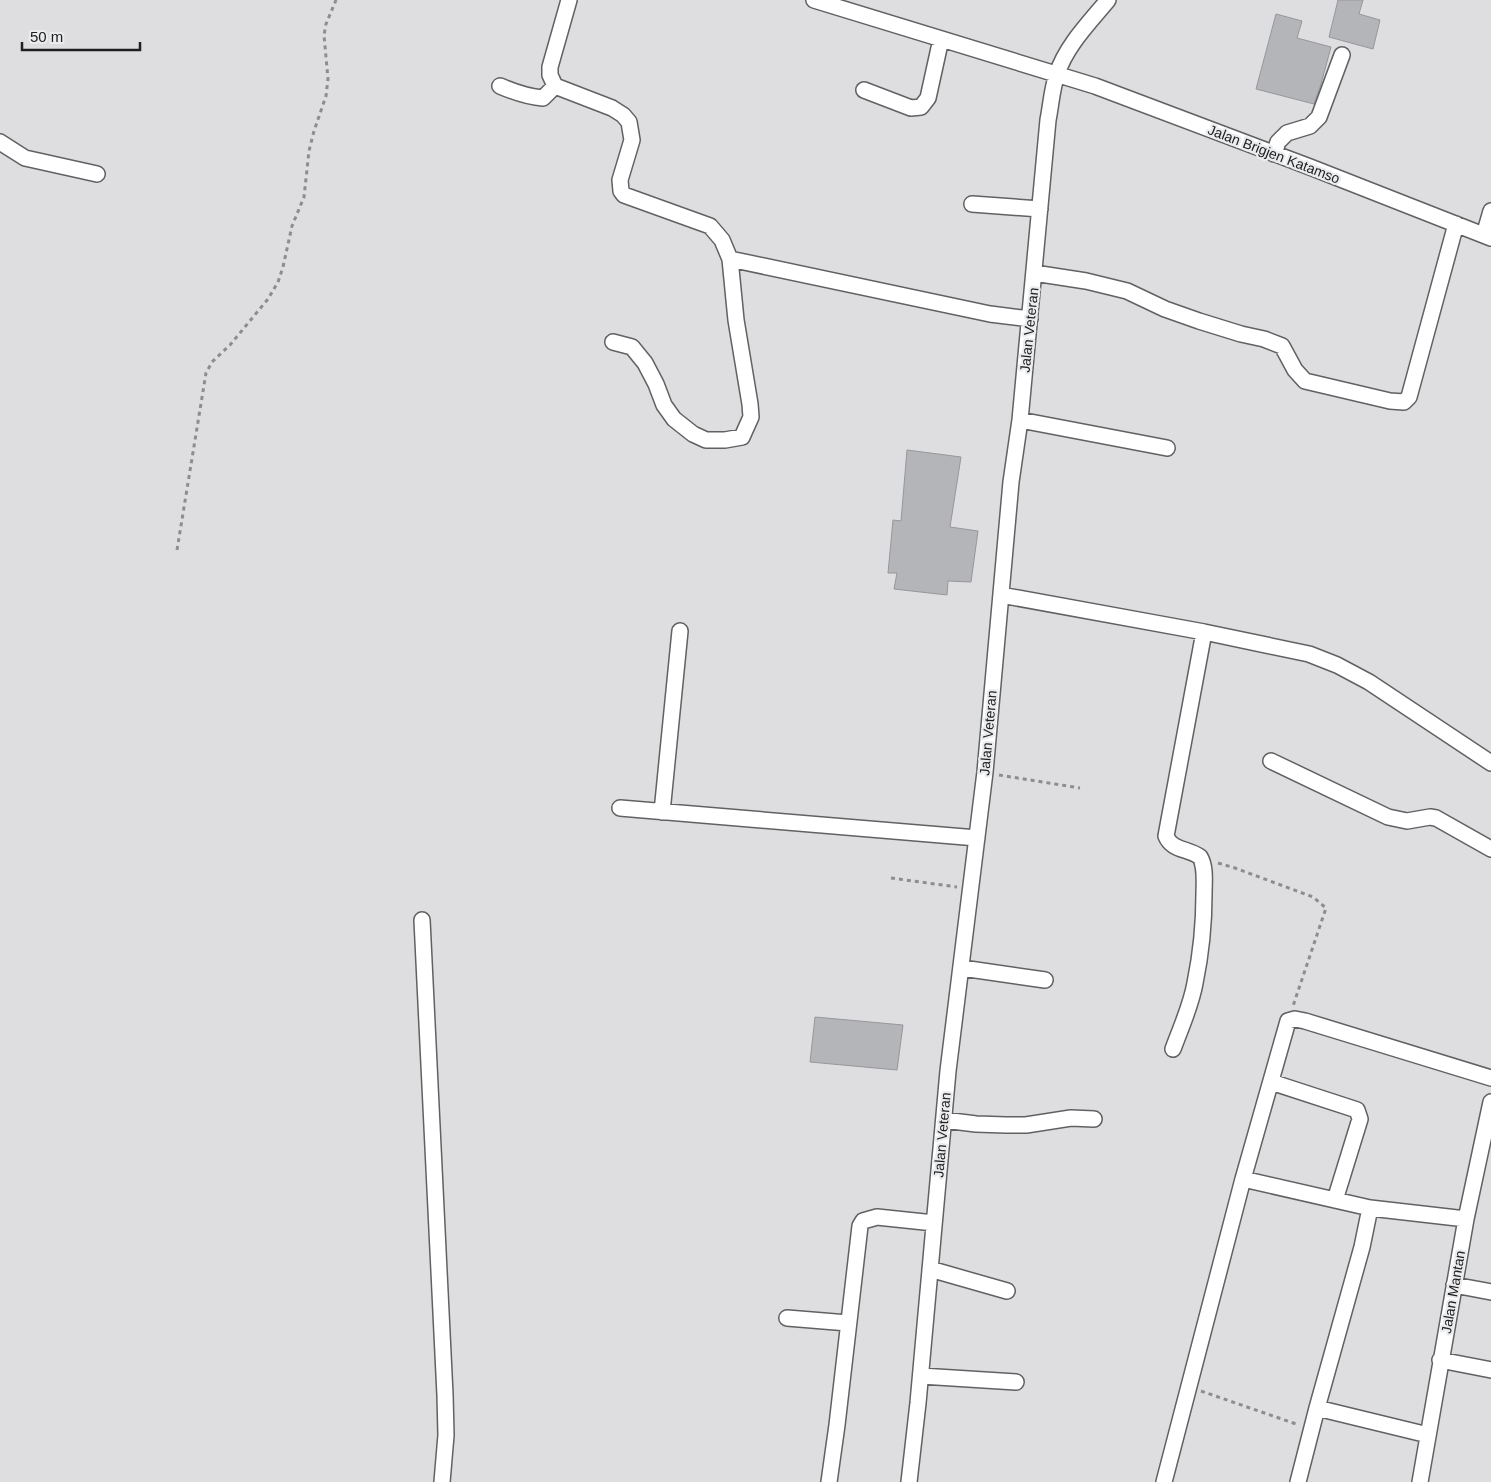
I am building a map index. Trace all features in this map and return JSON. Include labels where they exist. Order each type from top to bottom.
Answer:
[{"type":"street","points":[[569,0],[550,67],[550,75],[555,86],[612,108],[623,114],[629,122],[632,140],[620,180],[620,191],[624,195],[710,226],[722,240],[730,259],[736,320],[751,417],[742,436],[725,440],[706,440],[693,434],[674,419],[664,405],[645,363],[632,347],[613,342]]},
{"type":"street","name":"Jalan Brigjen Katamso","points":[[814,0],[1095,86],[1488,236]]},
{"type":"street","name":"Jalan Veteran","points":[[909,1482],[948,1071],[985,772],[1048,120],[1056,74],[1073,44],[1108,0]]},
{"type":"street","points":[[864,90],[911,108],[921,107],[928,98],[941,39]]},
{"type":"street","points":[[1274,154],[1278,142],[1287,133],[1310,126],[1319,116],[1342,55]]},
{"type":"street","points":[[500,86],[513,92],[543,98],[555,86]]},
{"type":"street","points":[[0,142],[25,158],[97,174]]},
{"type":"street","points":[[972,204],[1040,209]]},
{"type":"street","points":[[1488,236],[1491,211]]},
{"type":"street","points":[[1034,273],[1086,281],[1127,291],[1182,315],[1282,346],[1295,370],[1305,381],[1390,401],[1404,402],[1409,397],[1456,224]]},
{"type":"street","points":[[730,259],[990,314],[1030,319]]},
{"type":"street","points":[[1020,420],[1167,448]]},
{"type":"street","points":[[1001,595],[1204,632],[1309,654],[1337,665],[1369,682],[1491,763]]},
{"type":"street","points":[[662,812],[680,632]]},
{"type":"street","points":[[1173,1049],[1195,984],[1203,924],[1204,876],[1202,859],[1197,854],[1173,846],[1166,836],[1204,632]]},
{"type":"street","points":[[1271,761],[1388,817],[1408,820],[1436,818],[1491,849]]},
{"type":"street","points":[[620,808],[977,838]]},
{"type":"street","points":[[422,920],[445,1395],[446,1435],[442,1482]]},
{"type":"street","points":[[962,968],[1045,980]]},
{"type":"street","points":[[1164,1482],[1243,1179],[1288,1021],[1295,1019],[1305,1021],[1491,1078]]},
{"type":"street","points":[[1271,1082],[1357,1110],[1360,1119],[1335,1200]]},
{"type":"street","name":"Jalan Mantan","points":[[1420,1482],[1466,1219],[1491,1102]]},
{"type":"street","points":[[944,1120],[976,1124],[1026,1125],[1062,1119],[1094,1119]]},
{"type":"street","points":[[1243,1179],[1370,1208],[1466,1219]]},
{"type":"street","points":[[1298,1482],[1362,1247],[1370,1208]]},
{"type":"street","points":[[829,1482],[860,1226],[863,1221],[877,1217],[934,1224]]},
{"type":"street","points":[[930,1269],[1007,1291]]},
{"type":"street","points":[[1454,1285],[1491,1292]]},
{"type":"street","points":[[787,1318],[848,1323]]},
{"type":"street","points":[[1440,1360],[1491,1370]]},
{"type":"street","points":[[920,1376],[1016,1382]]},
{"type":"street","points":[[1317,1408],[1428,1435]]},
{"type":"path","points":[[177,550],[206,373],[212,362],[260,311],[278,282],[286,258],[292,226],[304,197],[309,152],[326,96],[328,79],[324,35],[326,24],[336,0]]},
{"type":"path","points":[[985,772],[1080,788]]},
{"type":"path","points":[[1202,859],[1235,868],[1313,897],[1326,908],[1288,1021]]},
{"type":"path","points":[[891,878],[971,889]]},
{"type":"path","points":[[1190,1387],[1312,1429]]},
{"type":"building","points":[[1338,0],[1363,0],[1359,14],[1380,20],[1373,49],[1329,37]]},
{"type":"building","points":[[1276,14],[1302,21],[1297,38],[1331,47],[1314,104],[1256,89]]},
{"type":"building","points":[[907,450],[961,457],[950,527],[978,531],[971,582],[948,581],[947,595],[894,589],[897,573],[888,573],[893,520],[901,521]]},
{"type":"building","points":[[815,1017],[903,1025],[897,1070],[810,1062]]}]
